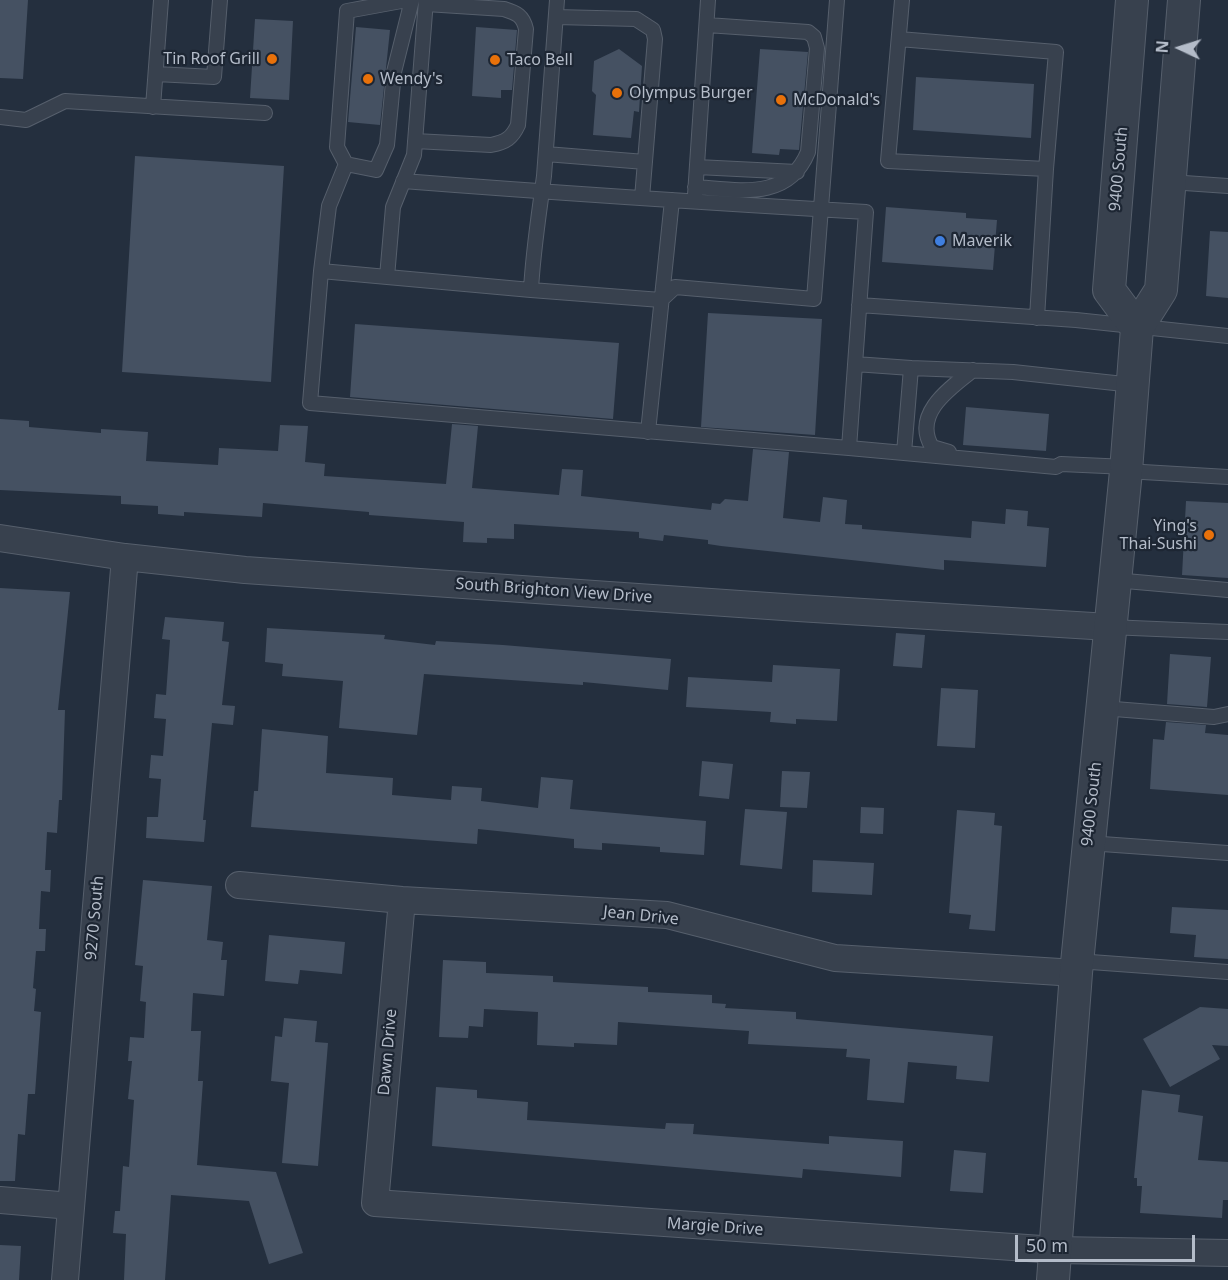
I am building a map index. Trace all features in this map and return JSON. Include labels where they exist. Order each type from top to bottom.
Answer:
[{"type":"street","name":"9400 South","points":[[1132,0],[1109,291],[1137,328]]},
{"type":"street","name":"9400 South","points":[[1054,1265],[1076,967],[1126,469],[1137,328],[1161,290],[1184,0]]},
{"type":"street","name":"South Brighton View Drive","points":[[0,538],[125,557],[245,570],[1109,627]]},
{"type":"street","name":"9270 South","points":[[65,1280],[125,557]]},
{"type":"street","name":"Jean Drive","points":[[239,885],[402,900],[667,915],[836,958],[1076,967]]},
{"type":"street","name":"Dawn Drive","points":[[375,1203],[402,900]]},
{"type":"street","points":[[0,1200],[71,1206]]},
{"type":"street","name":"Margie Drive","points":[[375,1203],[1054,1265],[1228,1253]]},
{"type":"lane","points":[[153,106],[161,0]]},
{"type":"lane","points":[[156,74],[214,76],[220,0]]},
{"type":"lane","points":[[407,0],[347,11],[337,147],[346,164],[329,206],[310,404],[1056,467],[1061,464],[1228,477]]},
{"type":"lane","points":[[531,290],[533,243],[546,154],[557,0]]},
{"type":"lane","points":[[694,201],[708,0]]},
{"type":"lane","points":[[321,271],[661,300],[675,287],[814,299],[837,0]]},
{"type":"lane","points":[[902,0],[888,161],[1046,169]]},
{"type":"lane","points":[[346,164],[376,170],[387,145],[394,72],[421,1]]},
{"type":"lane","points":[[387,277],[393,207],[414,155],[421,1]]},
{"type":"lane","points":[[415,141],[491,145],[503,143],[513,137],[518,125],[525,40],[523,19],[516,13],[421,1]]},
{"type":"lane","points":[[556,17],[636,19],[653,30],[655,39],[642,198]]},
{"type":"lane","points":[[695,187],[751,190],[768,188],[786,181],[797,172],[808,152],[817,48],[814,38],[808,32],[707,25]]},
{"type":"lane","points":[[899,39],[1056,52],[1037,318]]},
{"type":"lane","points":[[0,117],[26,120],[65,101],[265,113]]},
{"type":"lane","points":[[546,154],[645,162]]},
{"type":"lane","points":[[697,167],[797,172]]},
{"type":"lane","points":[[403,181],[866,212],[849,448]]},
{"type":"lane","points":[[1170,182],[1228,186]]},
{"type":"lane","points":[[648,432],[672,200]]},
{"type":"lane","points":[[859,305],[1037,318],[1228,336]]},
{"type":"lane","points":[[855,364],[973,370],[1133,385]]},
{"type":"lane","points":[[904,453],[911,368]]},
{"type":"lane","points":[[973,370],[945,391],[932,410],[926,425],[927,439],[932,447],[944,452],[1057,460],[1061,464]]},
{"type":"lane","points":[[1114,580],[1228,590]]},
{"type":"lane","points":[[1109,627],[1228,632]]},
{"type":"lane","points":[[1101,708],[1214,717],[1228,714]]},
{"type":"lane","points":[[1088,843],[1228,853]]},
{"type":"lane","points":[[1076,967],[1228,972]]},
{"type":"building","points":[[0,0],[28,0],[23,79],[0,78]]},
{"type":"building","name":"Tin Roof Grill","points":[[255,19],[293,21],[289,100],[250,98]]},
{"type":"building","name":"Wendy's","points":[[356,27],[390,30],[380,125],[348,122]]},
{"type":"building","name":"Taco Bell","points":[[476,27],[517,30],[512,90],[501,90],[501,98],[472,96]]},
{"type":"building","name":"Olympus Burger","points":[[619,49],[642,66],[639,112],[634,111],[631,138],[593,135],[596,95],[592,91],[594,61]]},
{"type":"building","name":"McDonald's","points":[[760,49],[808,52],[799,150],[780,149],[779,155],[752,153]]},
{"type":"building","points":[[916,77],[1034,84],[1031,138],[913,130]]},
{"type":"building","points":[[135,156],[284,166],[271,382],[122,372]]},
{"type":"building","name":"Maverik","points":[[886,207],[966,213],[966,218],[997,220],[993,270],[882,262]]},
{"type":"building","points":[[1210,231],[1228,232],[1228,298],[1206,296]]},
{"type":"building","points":[[708,313],[822,319],[815,435],[701,427]]},
{"type":"building","points":[[355,324],[619,343],[613,419],[350,397]]},
{"type":"building","points":[[966,407],[1049,414],[1046,451],[963,445]]},
{"type":"building","points":[[0,419],[29,421],[29,427],[101,433],[101,429],[148,432],[146,461],[218,465],[219,448],[278,451],[280,425],[308,426],[305,462],[325,464],[324,476],[446,484],[452,424],[478,426],[472,488],[559,495],[562,469],[583,470],[581,496],[711,510],[712,503],[720,504],[725,499],[748,501],[753,449],[789,452],[783,518],[820,522],[823,497],[847,500],[845,524],[862,525],[862,529],[971,538],[972,521],[1005,524],[1006,509],[1028,511],[1027,526],[1049,528],[1046,567],[944,560],[944,570],[721,546],[708,544],[708,540],[664,535],[663,541],[639,538],[639,532],[514,524],[514,539],[487,538],[487,543],[463,542],[464,522],[369,515],[369,512],[263,503],[262,517],[184,512],[184,516],[158,514],[158,506],[121,504],[121,496],[0,490]]},
{"type":"building","points":[[1186,501],[1228,503],[1228,578],[1182,575]]},
{"type":"building","points":[[0,588],[70,592],[58,710],[65,710],[62,800],[59,800],[57,833],[47,832],[45,870],[51,870],[50,892],[41,891],[39,929],[46,929],[45,951],[36,951],[33,988],[36,989],[34,1011],[41,1012],[35,1094],[28,1094],[25,1135],[18,1134],[15,1181],[0,1181]]},
{"type":"building","points":[[165,617],[224,622],[222,641],[229,642],[222,705],[235,706],[233,725],[212,723],[203,820],[206,820],[204,842],[146,838],[147,817],[158,817],[161,779],[149,778],[151,755],[163,756],[166,719],[154,718],[156,694],[166,695],[170,640],[162,639]]},
{"type":"building","points":[[267,628],[385,635],[384,639],[435,645],[436,641],[671,659],[668,690],[583,682],[583,685],[424,674],[417,735],[339,728],[343,681],[282,676],[283,664],[265,662]]},
{"type":"building","points":[[896,633],[925,635],[922,668],[893,666]]},
{"type":"building","points":[[1170,654],[1211,657],[1207,707],[1167,704]]},
{"type":"building","points":[[773,665],[840,669],[837,721],[796,719],[796,724],[770,722],[771,712],[686,707],[688,677],[772,682]]},
{"type":"building","points":[[941,688],[978,690],[975,748],[937,746]]},
{"type":"building","points":[[1166,722],[1206,725],[1205,733],[1228,735],[1228,795],[1150,789],[1153,739],[1164,740]]},
{"type":"building","points":[[262,729],[328,736],[326,773],[393,778],[392,795],[451,800],[452,786],[482,788],[481,801],[538,808],[541,777],[573,780],[570,809],[706,821],[704,855],[660,852],[660,847],[602,843],[602,850],[574,848],[574,839],[478,829],[477,844],[251,827],[254,791],[258,791]]},
{"type":"building","points":[[702,761],[733,764],[729,799],[699,796]]},
{"type":"building","points":[[782,771],[810,772],[807,808],[780,807]]},
{"type":"building","points":[[861,807],[884,808],[883,834],[860,833]]},
{"type":"building","points":[[745,809],[787,812],[782,869],[740,865]]},
{"type":"building","points":[[957,810],[995,813],[994,825],[1002,826],[995,931],[969,929],[971,915],[949,913]]},
{"type":"building","points":[[813,860],[874,863],[872,895],[812,892]]},
{"type":"building","points":[[143,880],[212,886],[207,940],[223,942],[221,960],[227,960],[224,996],[193,993],[191,1031],[201,1031],[198,1081],[203,1081],[197,1165],[276,1172],[303,1253],[269,1264],[249,1201],[171,1195],[165,1280],[124,1280],[126,1234],[113,1233],[115,1211],[120,1211],[123,1166],[129,1167],[134,1100],[128,1099],[132,1061],[128,1061],[130,1037],[144,1038],[146,1002],[140,1001],[143,966],[135,965]]},
{"type":"building","points":[[1172,907],[1228,910],[1228,959],[1194,957],[1196,935],[1170,933]]},
{"type":"building","points":[[269,935],[345,942],[342,974],[300,970],[298,984],[265,981]]},
{"type":"building","points":[[443,960],[486,962],[486,973],[553,976],[553,982],[648,987],[648,992],[712,995],[712,1003],[726,1004],[725,1008],[796,1012],[796,1019],[993,1036],[989,1082],[956,1079],[957,1066],[908,1062],[904,1103],[867,1100],[870,1059],[846,1057],[847,1049],[748,1044],[749,1031],[618,1022],[617,1045],[574,1043],[574,1047],[537,1045],[538,1012],[484,1009],[483,1027],[469,1026],[468,1038],[439,1037]]},
{"type":"building","points":[[1200,1007],[1228,1009],[1228,1046],[1212,1045],[1220,1059],[1170,1087],[1143,1039]]},
{"type":"building","points":[[284,1018],[317,1021],[315,1042],[328,1043],[318,1166],[282,1163],[289,1083],[271,1081],[275,1036],[282,1037]]},
{"type":"building","points":[[436,1087],[477,1090],[477,1098],[528,1102],[527,1120],[665,1129],[666,1123],[694,1124],[693,1134],[829,1144],[829,1136],[903,1141],[901,1177],[803,1169],[802,1178],[432,1146]]},
{"type":"building","points":[[1142,1090],[1180,1095],[1178,1112],[1203,1116],[1198,1160],[1228,1162],[1228,1200],[1223,1200],[1222,1218],[1140,1213],[1142,1186],[1137,1186],[1137,1178],[1134,1178]]},
{"type":"building","points":[[954,1150],[986,1153],[983,1193],[950,1191]]},
{"type":"building","points":[[0,1245],[21,1246],[19,1280],[0,1280]]},
{"type":"place","name":"Tin Roof Grill","points":[[272,59]]},
{"type":"place","name":"Taco Bell","points":[[495,60]]},
{"type":"place","name":"Wendy's","points":[[368,79]]},
{"type":"place","name":"Olympus Burger","points":[[617,93]]},
{"type":"place","name":"McDonald's","points":[[781,100]]},
{"type":"place","name":"Maverik","points":[[940,241]]},
{"type":"place","name":"Ying's Thai-Sushi","points":[[1209,535]]}]
